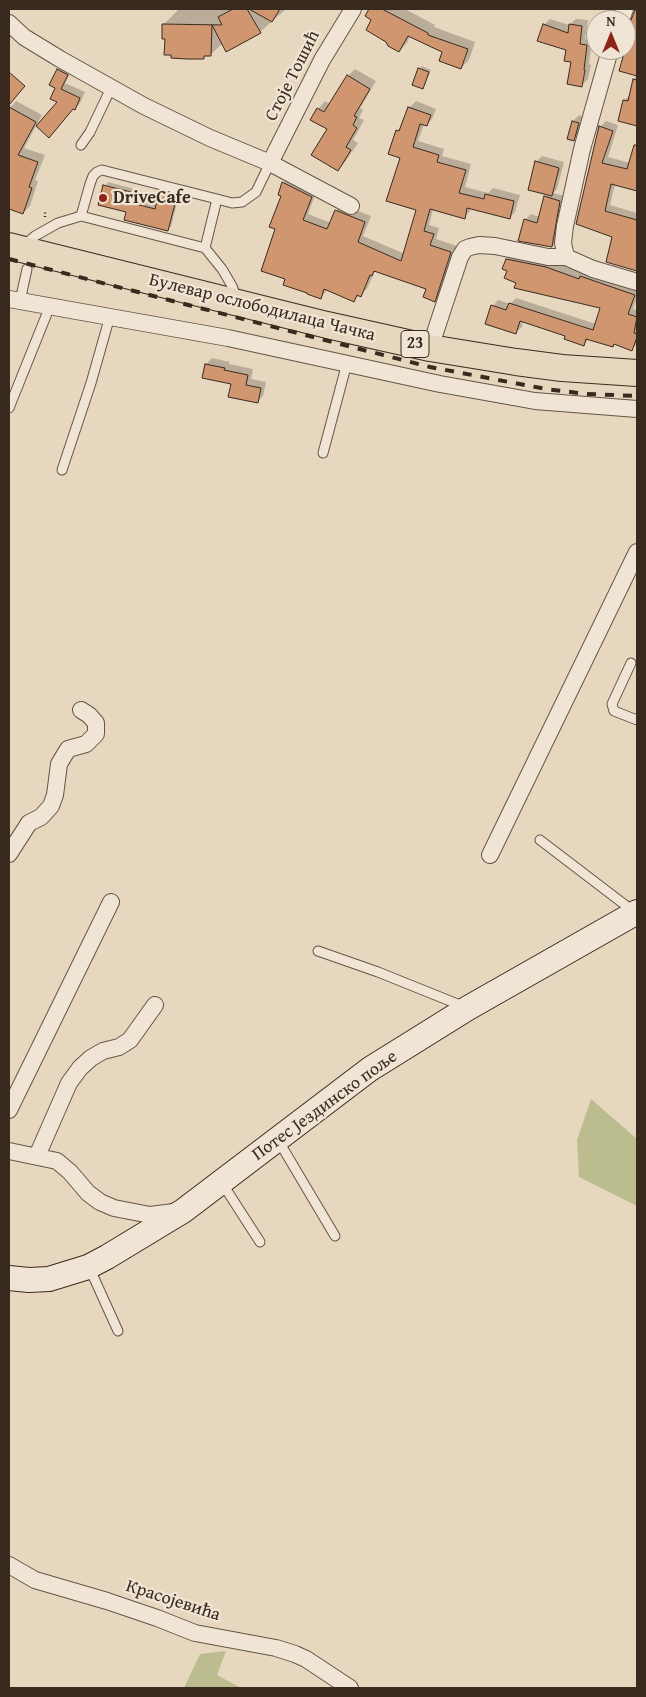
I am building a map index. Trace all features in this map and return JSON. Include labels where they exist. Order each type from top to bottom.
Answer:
[{"type":"main road","name":"Булевар ослободилаца Чачка","points":[[18,254],[430,348],[562,368],[637,373]]},
{"type":"main road","name":"Потес Јездинско поље","points":[[9,1278],[49,1279],[88,1267],[184,1211],[370,1070],[468,1008],[636,912]]},
{"type":"street","name":"Стоје Тошић","points":[[270,163],[322,60],[353,9]]},
{"type":"street","points":[[9,22],[16,34],[111,88],[201,134],[270,163],[351,206]]},
{"type":"street","points":[[566,257],[563,243],[569,209],[582,149],[607,60]]},
{"type":"street","points":[[430,348],[460,257],[465,249],[479,245],[488,245],[548,257],[566,257],[593,269],[637,282]]},
{"type":"street","points":[[14,300],[228,338],[440,384],[535,401],[637,408]]},
{"type":"street","points":[[490,855],[637,552]]},
{"type":"street","points":[[9,854],[29,823],[41,817],[51,806],[55,796],[59,764],[68,749],[86,744],[96,734],[96,723],[81,710]]},
{"type":"street","points":[[9,1110],[111,902]]},
{"type":"street","points":[[37,1156],[69,1083],[80,1068],[91,1058],[119,1047],[130,1040],[155,1005]]},
{"type":"street","points":[[9,1151],[57,1161],[70,1172],[88,1193],[100,1202],[114,1208],[150,1215],[184,1211]]},
{"type":"street","name":"Красојевића","points":[[9,1566],[35,1580],[115,1604],[195,1633],[276,1648],[295,1654],[306,1659],[350,1688]]},
{"type":"lane","points":[[81,145],[90,132],[111,88]]},
{"type":"lane","points":[[81,216],[90,184],[97,172],[102,170],[232,203],[242,202],[250,198],[261,183],[270,163]]},
{"type":"lane","points":[[206,248],[217,199]]},
{"type":"lane","points":[[14,300],[18,254],[47,228],[70,218],[81,216],[206,248],[232,286],[238,304]]},
{"type":"lane","points":[[9,408],[50,306]]},
{"type":"lane","points":[[62,470],[91,383],[110,316]]},
{"type":"lane","points":[[323,453],[347,363]]},
{"type":"lane","points":[[631,663],[612,704],[614,711],[637,720]]},
{"type":"lane","points":[[540,840],[636,912]]},
{"type":"lane","points":[[318,951],[378,972],[468,1008]]},
{"type":"lane","points":[[278,1140],[335,1236]]},
{"type":"lane","points":[[222,1183],[260,1242]]},
{"type":"lane","points":[[88,1267],[118,1331]]},
{"type":"green space","points":[[591,1099],[637,1139],[637,1206],[579,1177],[577,1140]]},
{"type":"green space","points":[[226,1651],[217,1675],[241,1688],[184,1688],[200,1654]]},
{"type":"building","points":[[233,9],[247,9],[261,33],[226,52],[212,25],[211,56],[204,56],[204,59],[187,59],[171,58],[171,55],[164,55],[165,39],[162,39],[162,24],[222,25],[218,17]]},
{"type":"building","points":[[249,9],[280,9],[272,22]]},
{"type":"building","points":[[369,9],[382,9],[428,33],[428,35],[468,49],[461,69],[439,61],[442,52],[408,36],[399,52],[388,46],[386,42],[366,30],[371,20],[365,16]]},
{"type":"building","points":[[637,10],[637,76],[619,71],[622,60],[636,60]]},
{"type":"building","points":[[543,24],[568,33],[569,24],[582,26],[580,44],[586,45],[586,53],[582,87],[567,84],[571,62],[564,61],[566,50],[537,41]]},
{"type":"building","points":[[418,68],[429,72],[423,89],[412,85]]},
{"type":"building","points":[[57,69],[68,75],[61,89],[80,98],[75,110],[73,109],[49,138],[36,126],[57,102],[50,99],[55,88],[49,85]]},
{"type":"building","points":[[9,72],[25,86],[9,105]]},
{"type":"building","points":[[347,75],[370,89],[354,116],[357,117],[353,125],[357,128],[346,147],[351,150],[338,171],[311,155],[327,129],[310,120],[317,108],[324,112]]},
{"type":"building","points":[[633,79],[637,80],[637,126],[618,121],[623,100],[628,101]]},
{"type":"building","points":[[9,107],[36,122],[18,155],[38,162],[29,187],[32,188],[23,214],[9,209]]},
{"type":"building","points":[[408,107],[431,115],[427,126],[420,124],[413,147],[439,155],[437,162],[466,170],[459,193],[484,199],[485,194],[514,201],[510,219],[467,208],[465,219],[430,209],[424,231],[434,234],[430,245],[451,252],[435,302],[423,297],[426,289],[374,271],[372,276],[370,275],[361,297],[357,295],[354,302],[324,289],[321,299],[283,285],[285,279],[261,271],[275,229],[269,227],[281,196],[278,195],[282,182],[312,197],[303,220],[327,229],[335,210],[365,222],[358,242],[401,261],[416,210],[386,201],[400,158],[388,154],[396,130],[399,131]]},
{"type":"building","points":[[572,121],[579,123],[574,141],[567,139]]},
{"type":"building","points":[[599,126],[613,131],[602,163],[627,169],[634,145],[637,145],[637,191],[611,184],[605,211],[637,220],[637,271],[606,262],[612,237],[576,224]]},
{"type":"building","points":[[535,161],[559,168],[552,196],[528,190]]},
{"type":"building","points":[[103,185],[131,192],[128,202],[155,209],[159,192],[177,196],[168,231],[124,220],[126,212],[98,205]]},
{"type":"building","points":[[544,196],[560,201],[552,247],[518,241],[524,219],[537,223]]},
{"type":"building","points":[[506,259],[546,267],[579,279],[580,276],[635,295],[628,314],[637,317],[634,333],[637,334],[637,337],[632,351],[614,344],[613,347],[586,339],[584,346],[564,339],[565,336],[520,321],[516,334],[485,324],[491,305],[506,310],[509,303],[593,330],[600,308],[514,288],[516,283],[504,278],[507,271],[502,269]]},
{"type":"building","points":[[205,364],[248,375],[246,385],[261,388],[258,403],[228,397],[231,384],[202,378]]},
{"type":"railway","points":[[9,259],[430,367],[546,389],[587,394],[637,396]]},
{"type":"place","name":"DriveCafe","points":[[103,198]]}]
